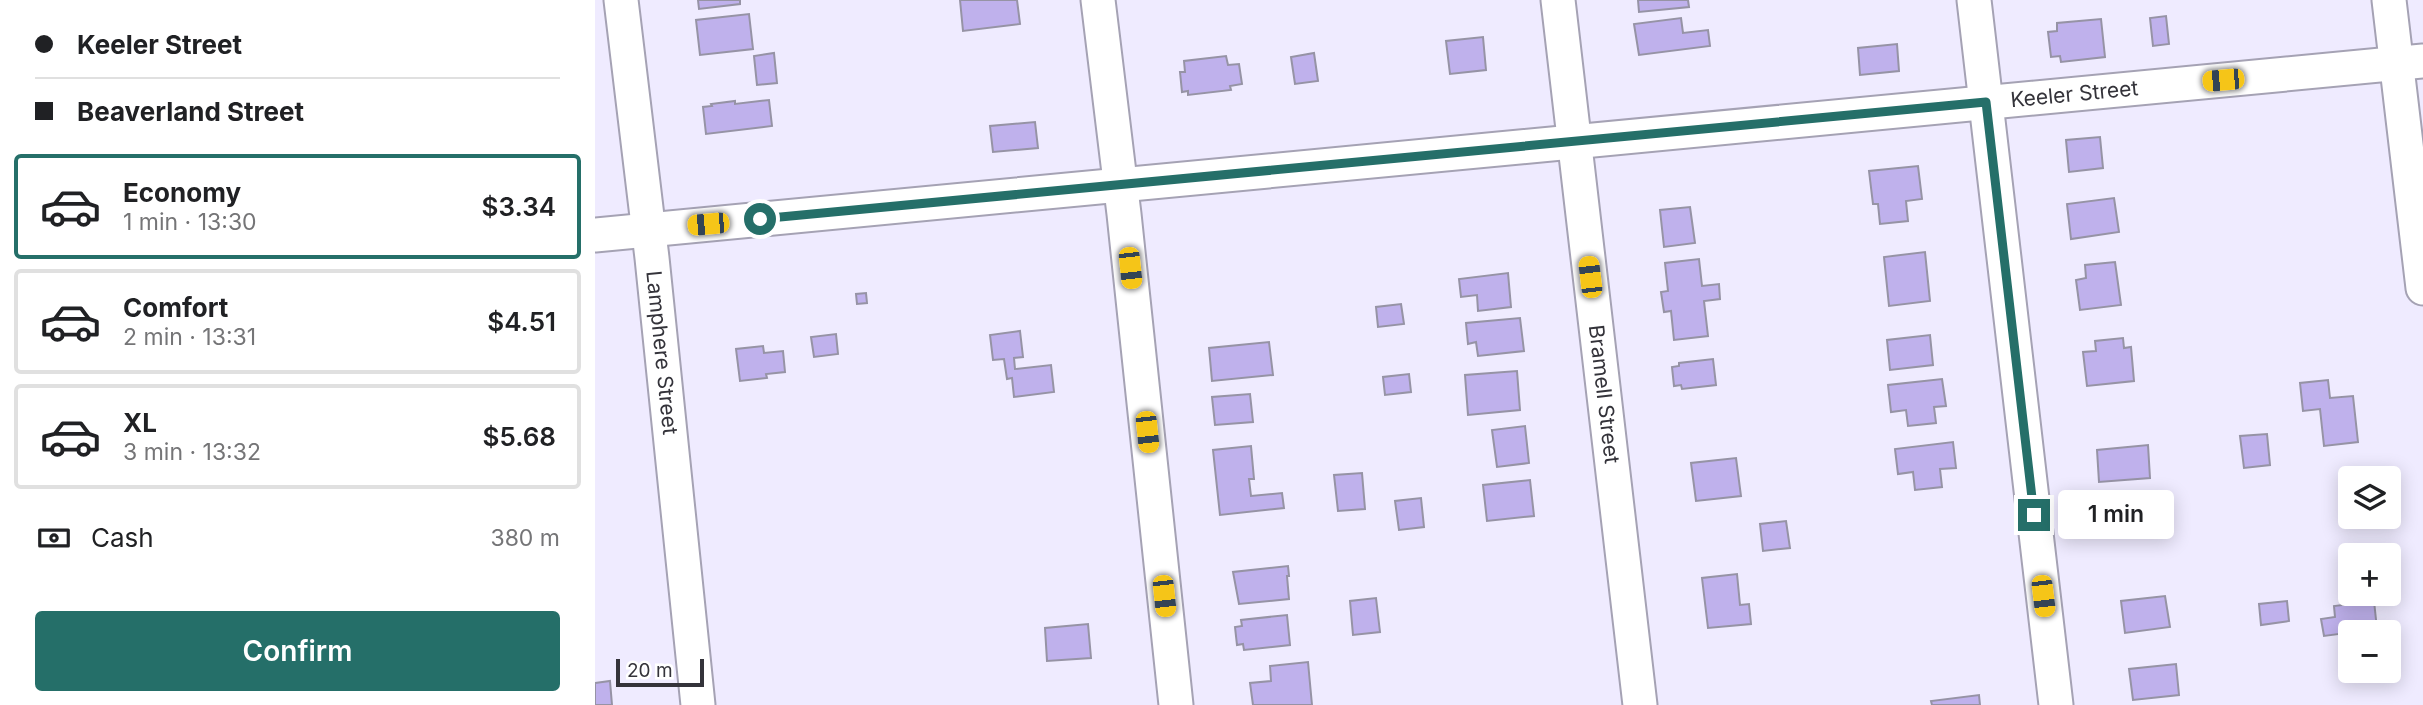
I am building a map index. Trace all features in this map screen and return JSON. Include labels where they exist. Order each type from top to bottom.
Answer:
[{"type":"street","name":"Lamphere Street","points":[[621,0],[649,230],[698,705]]},
{"type":"street","points":[[1098,0],[1176,705]]},
{"type":"street","name":"Bramell Street","points":[[1558,0],[1640,705]]},
{"type":"street","points":[[1973,0],[2056,705]]},
{"type":"street","points":[[2389,0],[2410,63],[2423,288]]},
{"type":"street","name":"Keeler Street","points":[[595,235],[2410,63]]},
{"type":"building","points":[[698,0],[740,0],[740,4],[699,9]]},
{"type":"building","points":[[960,0],[1017,0],[1020,24],[963,31]]},
{"type":"building","points":[[1638,0],[1688,0],[1689,7],[1639,12]]},
{"type":"building","points":[[749,14],[753,49],[700,55],[696,20]]},
{"type":"building","points":[[2166,16],[2169,44],[2153,46],[2150,18]]},
{"type":"building","points":[[1681,18],[1683,33],[1708,30],[1710,46],[1639,55],[1634,24]]},
{"type":"building","points":[[2101,19],[2105,57],[2061,62],[2060,56],[2051,57],[2048,32],[2057,31],[2057,23]]},
{"type":"building","points":[[1483,37],[1486,70],[1450,74],[1446,41]]},
{"type":"building","points":[[1897,44],[1899,71],[1860,75],[1858,48]]},
{"type":"building","points":[[774,53],[777,83],[757,85],[754,56]]},
{"type":"building","points":[[1314,53],[1318,81],[1295,84],[1291,57]]},
{"type":"building","points":[[1226,56],[1228,65],[1239,64],[1242,84],[1230,86],[1231,90],[1188,95],[1188,91],[1182,92],[1180,72],[1185,72],[1184,61]]},
{"type":"building","points":[[769,100],[772,126],[706,134],[703,107],[735,101],[735,104]]},
{"type":"building","points":[[1035,122],[1038,148],[993,152],[990,126]]},
{"type":"building","points":[[2100,137],[2103,168],[2069,172],[2066,140]]},
{"type":"building","points":[[1918,166],[1922,199],[1906,201],[1908,221],[1880,224],[1878,204],[1873,204],[1869,171]]},
{"type":"building","points":[[2114,198],[2119,232],[2071,239],[2067,204]]},
{"type":"building","points":[[1690,207],[1695,243],[1664,247],[1660,210]]},
{"type":"building","points":[[1925,252],[1930,301],[1889,306],[1884,257]]},
{"type":"building","points":[[1699,259],[1702,286],[1719,284],[1720,299],[1704,301],[1708,336],[1674,340],[1671,311],[1664,312],[1661,292],[1668,291],[1665,263]]},
{"type":"building","points":[[2115,262],[2121,305],[2080,310],[2076,280],[2086,278],[2085,265]]},
{"type":"building","points":[[1508,273],[1511,307],[1478,311],[1477,295],[1461,297],[1459,279]]},
{"type":"building","points":[[866,293],[867,303],[857,304],[856,294]]},
{"type":"building","points":[[1401,304],[1404,324],[1378,327],[1376,307]]},
{"type":"building","points":[[1520,318],[1524,351],[1478,356],[1476,342],[1468,344],[1466,323]]},
{"type":"building","points":[[1020,331],[1023,357],[1014,358],[1015,369],[1051,365],[1054,392],[1014,397],[1012,378],[1007,379],[1004,359],[993,360],[990,335]]},
{"type":"building","points":[[836,334],[838,354],[814,357],[811,337]]},
{"type":"building","points":[[1930,335],[1933,365],[1890,370],[1887,340]]},
{"type":"building","points":[[2123,338],[2124,348],[2131,347],[2134,381],[2087,386],[2083,352],[2096,351],[2095,341]]},
{"type":"building","points":[[1269,342],[1273,375],[1212,381],[1209,348]]},
{"type":"building","points":[[763,346],[764,353],[783,351],[785,372],[766,374],[767,378],[740,381],[736,349]]},
{"type":"building","points":[[1713,359],[1716,385],[1682,389],[1681,385],[1674,386],[1672,367],[1679,366],[1679,363]]},
{"type":"building","points":[[1517,371],[1520,410],[1468,415],[1465,375]]},
{"type":"building","points":[[1409,374],[1411,392],[1385,395],[1383,377]]},
{"type":"building","points":[[1942,379],[1946,406],[1934,407],[1936,423],[1908,426],[1906,410],[1891,412],[1888,385]]},
{"type":"building","points":[[2328,380],[2330,398],[2353,396],[2358,442],[2324,446],[2320,409],[2303,411],[2300,383]]},
{"type":"building","points":[[1250,394],[1253,422],[1215,425],[1212,397]]},
{"type":"building","points":[[1525,426],[1529,463],[1497,467],[1492,430]]},
{"type":"building","points":[[2267,434],[2270,465],[2244,468],[2240,436]]},
{"type":"building","points":[[1953,442],[1956,468],[1940,469],[1942,487],[1915,490],[1913,472],[1898,474],[1895,449]]},
{"type":"building","points":[[2148,445],[2150,478],[2099,482],[2097,450]]},
{"type":"building","points":[[1251,446],[1254,479],[1249,479],[1251,496],[1282,493],[1284,508],[1220,515],[1213,450]]},
{"type":"building","points":[[1736,458],[1741,496],[1696,501],[1691,463]]},
{"type":"building","points":[[1362,473],[1365,509],[1338,511],[1334,475]]},
{"type":"building","points":[[1530,480],[1534,516],[1487,521],[1483,485]]},
{"type":"building","points":[[1421,498],[1424,527],[1399,530],[1395,501]]},
{"type":"building","points":[[1786,521],[1790,548],[1763,551],[1760,524]]},
{"type":"building","points":[[1288,566],[1289,599],[1239,604],[1233,572]]},
{"type":"building","points":[[1737,574],[1740,605],[1749,604],[1751,624],[1708,628],[1702,578]]},
{"type":"building","points":[[2165,596],[2170,627],[2125,633],[2121,601]]},
{"type":"building","points":[[1376,598],[1380,632],[1353,635],[1350,601]]},
{"type":"building","points":[[2287,601],[2289,621],[2261,625],[2259,604]]},
{"type":"building","points":[[2334,606],[2375,606],[2376,620],[2338,620],[2338,634],[2324,636],[2321,619],[2335,617]]},
{"type":"building","points":[[1287,615],[1290,645],[1244,650],[1243,644],[1237,645],[1235,627],[1242,626],[1241,620]]},
{"type":"building","points":[[1088,624],[1091,658],[1047,661],[1045,628]]},
{"type":"building","points":[[1308,662],[1312,705],[1253,705],[1250,683],[1271,681],[1270,666]]},
{"type":"building","points":[[2176,664],[2179,695],[2133,700],[2129,669]]},
{"type":"building","points":[[610,681],[612,705],[595,705],[595,683]]},
{"type":"building","points":[[1979,695],[1980,705],[1932,705],[1931,701]]},
{"type":"route","points":[[760,219],[1986,102],[2034,515]]}]
